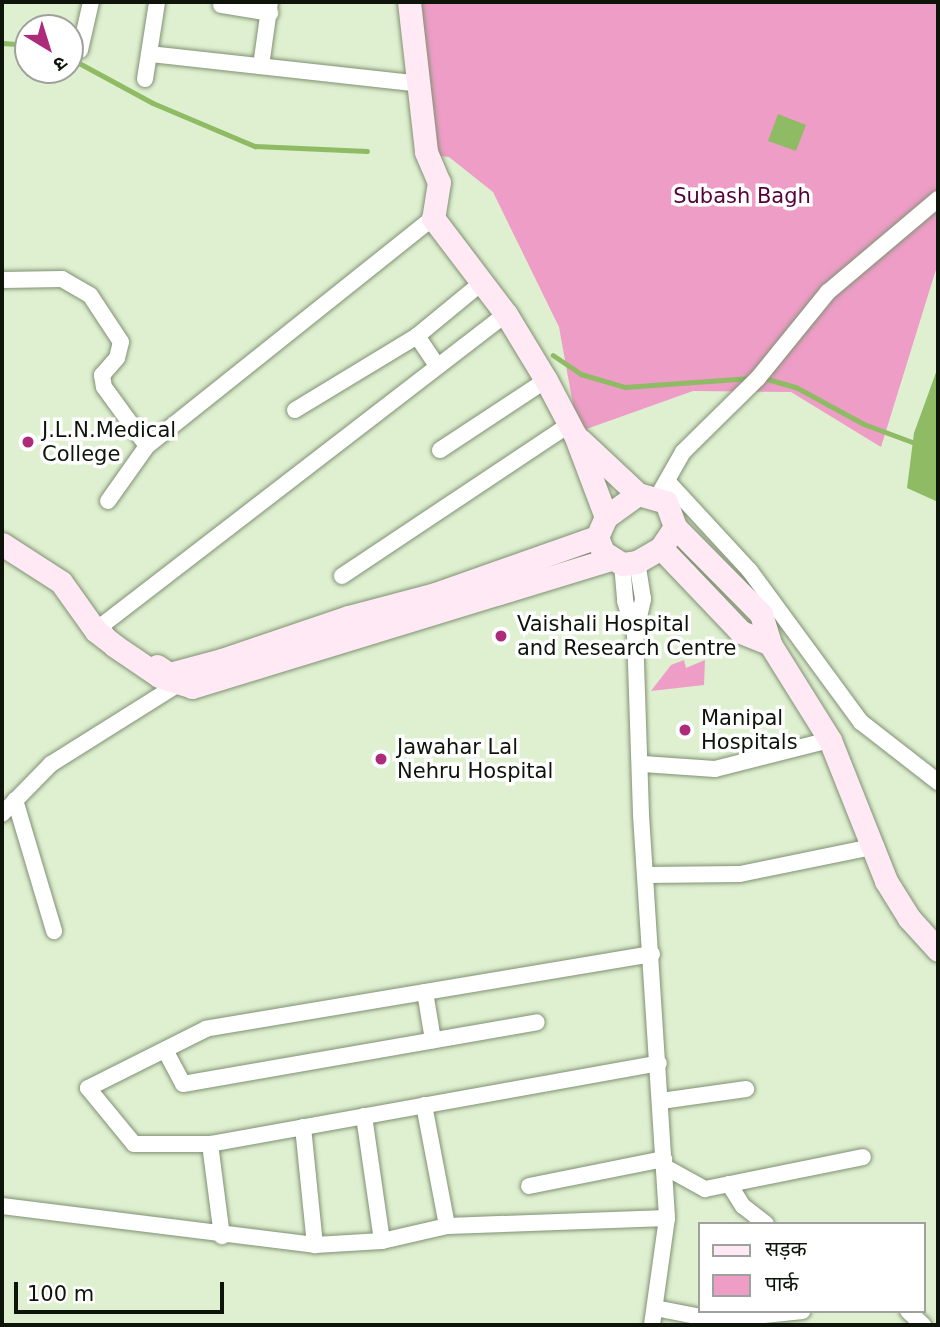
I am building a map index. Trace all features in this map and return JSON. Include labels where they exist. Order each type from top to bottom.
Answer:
[{"type":"street","points":[[84,33],[91,2]]},
{"type":"street","points":[[145,79],[157,2]]},
{"type":"street","points":[[108,501],[147,446],[433,218],[439,182],[426,152],[410,2]]},
{"type":"street","points":[[221,5],[270,7],[261,66]]},
{"type":"street","points":[[150,54],[420,84]]},
{"type":"street","points":[[437,603],[602,527],[654,490],[683,452],[758,378],[828,292],[938,199]]},
{"type":"street","points":[[433,218],[480,284],[506,314],[546,380],[573,430],[602,527],[643,599],[635,633],[643,764],[641,815],[647,875],[667,1218],[652,1325]]},
{"type":"street","points":[[2,280],[62,279],[90,295],[121,342],[117,358],[102,375],[104,387],[147,446]]},
{"type":"street","points":[[295,410],[417,336],[480,284]]},
{"type":"street","points":[[94,621],[506,314]]},
{"type":"street","points":[[417,336],[437,366]]},
{"type":"street","points":[[440,450],[546,380]]},
{"type":"street","points":[[573,430],[654,490],[750,571],[861,722],[938,782]]},
{"type":"street","points":[[342,576],[573,430]]},
{"type":"street","points":[[654,490],[671,509],[675,527],[761,614],[770,644],[830,740],[876,846],[886,881],[909,918],[938,950]]},
{"type":"street","points":[[94,621],[169,674],[303,641],[437,603],[623,562],[661,548],[675,527]]},
{"type":"street","points":[[2,544],[61,582],[114,646],[177,685],[205,685],[303,641]]},
{"type":"street","points":[[661,548],[741,632],[770,644]]},
{"type":"street","points":[[2,814],[51,764],[177,685]]},
{"type":"street","points":[[643,764],[715,769],[830,740]]},
{"type":"street","points":[[15,800],[54,931]]},
{"type":"street","points":[[647,875],[740,874],[876,846]]},
{"type":"street","points":[[652,954],[206,1029],[88,1088],[134,1144],[210,1144],[659,1063]]},
{"type":"street","points":[[425,992],[433,1041]]},
{"type":"street","points":[[164,1050],[183,1084],[537,1023]]},
{"type":"street","points":[[661,1101],[746,1089]]},
{"type":"street","points":[[424,1105],[447,1226]]},
{"type":"street","points":[[364,1116],[382,1241]]},
{"type":"street","points":[[303,1127],[315,1245]]},
{"type":"street","points":[[210,1144],[222,1236]]},
{"type":"street","points":[[528,1186],[664,1163],[705,1189],[863,1157]]},
{"type":"street","points":[[729,1184],[743,1206],[763,1222]]},
{"type":"street","points":[[2,1206],[222,1236],[315,1245],[382,1241],[447,1226],[667,1218]]},
{"type":"street","points":[[655,1308],[717,1322],[803,1317]]},
{"type":"street","points":[[910,1313],[923,1325]]},
{"type":"green space","name":"Subash Bagh","points":[[420,2],[938,2],[938,263],[881,447],[791,392],[693,391],[578,432],[559,327],[493,192],[449,157],[421,154]]},
{"type":"green space","points":[[684,660],[686,668],[705,660],[704,685],[651,691],[671,665]]},
{"type":"shaded area","points":[[778,114],[806,125],[796,151],[768,141]]},
{"type":"shaded area","points":[[938,367],[938,502],[907,488],[914,433]]},
{"type":"waterway","points":[[2,43],[14,44]]},
{"type":"waterway","points":[[84,66],[153,103],[255,146],[367,151]]},
{"type":"waterway","points":[[553,355],[581,374],[625,387],[751,378]]},
{"type":"waterway","points":[[764,378],[796,387],[864,424],[915,443]]},
{"type":"place","name":"J.L.N.Medical College","points":[[28,442]]},
{"type":"place","name":"Vaishali Hospital and Research Centre","points":[[501,636]]},
{"type":"place","name":"Manipal Hospitals","points":[[685,730]]},
{"type":"place","name":"Jawahar Lal Nehru Hospital","points":[[381,759]]}]
